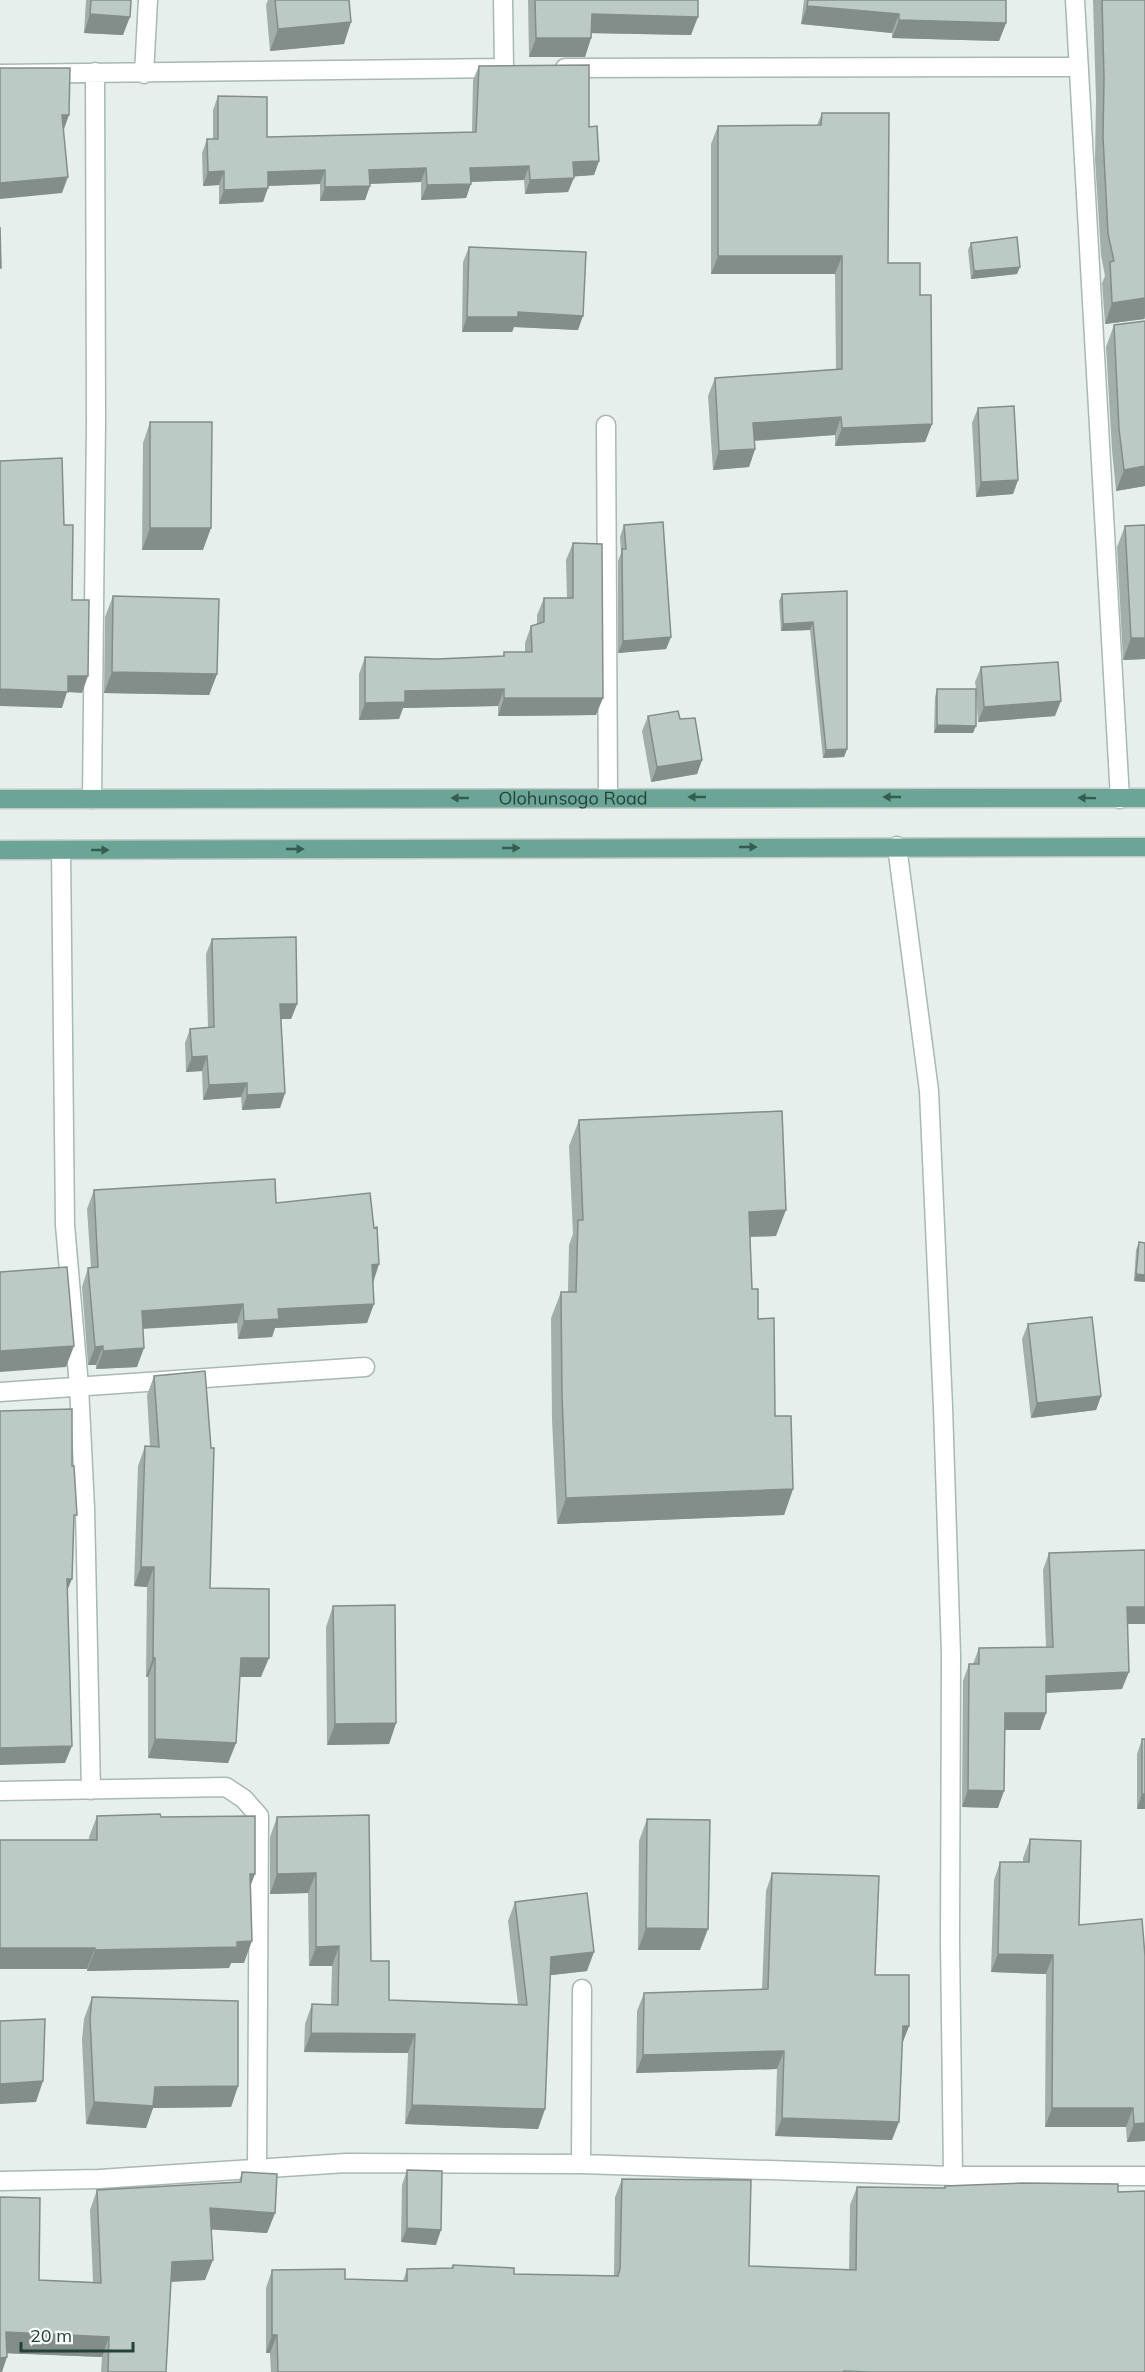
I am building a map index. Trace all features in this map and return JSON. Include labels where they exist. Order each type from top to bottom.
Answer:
[{"type":"main road","name":"Olohunsogo Road","points":[[0,799],[1145,798]]},
{"type":"main road","points":[[0,850],[1145,847]]},
{"type":"street","points":[[144,74],[147,0]]},
{"type":"street","points":[[0,74],[510,68],[503,0]]},
{"type":"street","points":[[1075,0],[1120,799]]},
{"type":"street","points":[[552,68],[1079,67]]},
{"type":"street","points":[[92,798],[96,433],[95,72]]},
{"type":"street","points":[[1094,337],[1114,334]]},
{"type":"street","points":[[606,425],[608,797]]},
{"type":"street","points":[[897,846],[929,1091],[943,1395],[951,1655],[950,1942],[953,2176]]},
{"type":"street","points":[[61,850],[65,1225],[79,1386],[85,1508],[91,1790]]},
{"type":"street","points":[[0,1392],[365,1367]]},
{"type":"street","points":[[0,1791],[225,1787],[244,1799],[259,1816],[257,2168]]},
{"type":"street","points":[[581,2164],[582,1989]]},
{"type":"street","points":[[0,2181],[99,2179],[346,2163],[581,2164],[953,2176],[1145,2176]]},
{"type":"building","points":[[91,0],[131,0],[130,17],[90,14]]},
{"type":"building","points":[[275,0],[349,0],[351,22],[278,29]]},
{"type":"building","points":[[535,0],[698,0],[698,17],[592,14],[591,38],[536,38]]},
{"type":"building","points":[[808,0],[1006,0],[1006,23],[899,20],[899,14],[807,6]]},
{"type":"building","points":[[1102,0],[1145,0],[1145,298],[1112,303],[1110,262],[1114,261],[1108,234],[1103,137]]},
{"type":"building","points":[[589,65],[589,127],[597,126],[599,161],[573,162],[574,178],[530,180],[529,166],[470,168],[471,184],[427,185],[426,168],[369,170],[370,186],[325,187],[325,170],[268,172],[268,188],[224,190],[224,171],[208,172],[207,139],[218,139],[218,96],[267,97],[267,137],[476,132],[479,66]]},
{"type":"building","points":[[0,68],[70,68],[69,115],[62,115],[68,177],[0,183]]},
{"type":"building","points":[[822,113],[889,113],[888,263],[920,263],[920,295],[931,295],[932,424],[842,428],[841,417],[753,423],[755,449],[719,451],[715,378],[842,369],[842,256],[718,256],[718,126],[821,125]]},
{"type":"building","points":[[1017,237],[1020,267],[974,271],[971,243]]},
{"type":"building","points":[[469,247],[586,252],[583,316],[518,312],[518,317],[467,317]]},
{"type":"building","points":[[1145,321],[1145,466],[1124,470],[1119,429],[1114,325]]},
{"type":"building","points":[[1014,406],[1018,480],[981,482],[978,408]]},
{"type":"building","points":[[150,422],[212,422],[211,528],[150,528]]},
{"type":"building","points":[[62,458],[64,525],[73,525],[72,600],[89,600],[88,676],[68,676],[68,692],[0,689],[0,461]]},
{"type":"building","points":[[663,522],[671,637],[623,641],[622,549],[626,549],[624,525]]},
{"type":"building","points":[[1145,525],[1145,638],[1131,638],[1125,526]]},
{"type":"building","points":[[573,543],[602,544],[603,698],[504,698],[504,689],[405,691],[405,702],[365,703],[365,657],[437,659],[504,656],[504,652],[532,652],[531,626],[544,622],[544,598],[573,598]]},
{"type":"building","points":[[847,591],[847,749],[826,750],[813,622],[783,624],[782,594]]},
{"type":"building","points":[[113,596],[219,599],[217,674],[112,672]]},
{"type":"building","points":[[1058,662],[1061,701],[984,707],[981,667]]},
{"type":"building","points":[[937,689],[976,689],[976,726],[937,725]]},
{"type":"building","points":[[678,711],[680,719],[695,718],[702,760],[657,767],[648,716]]},
{"type":"building","points":[[296,937],[297,1004],[280,1004],[285,1093],[247,1095],[247,1083],[209,1085],[207,1056],[192,1057],[190,1029],[214,1027],[212,939]]},
{"type":"building","points":[[782,1111],[786,1210],[749,1212],[752,1289],[758,1289],[758,1319],[774,1318],[775,1416],[791,1416],[793,1489],[566,1498],[561,1292],[576,1292],[578,1220],[583,1220],[579,1120]]},
{"type":"building","points":[[275,1179],[276,1203],[370,1193],[374,1228],[377,1227],[379,1264],[372,1265],[374,1304],[278,1309],[279,1319],[244,1321],[243,1304],[142,1311],[144,1348],[103,1351],[103,1346],[95,1347],[88,1268],[98,1267],[94,1190]]},
{"type":"building","points":[[1139,1242],[1145,1243],[1145,1275],[1136,1274]]},
{"type":"building","points":[[67,1267],[74,1346],[0,1351],[0,1272]]},
{"type":"building","points":[[1092,1317],[1101,1396],[1037,1403],[1028,1324]]},
{"type":"building","points":[[205,1371],[211,1448],[214,1448],[210,1588],[269,1589],[269,1658],[241,1658],[236,1743],[155,1739],[154,1567],[141,1567],[145,1446],[159,1447],[154,1376]]},
{"type":"building","points":[[72,1409],[72,1466],[74,1466],[77,1515],[74,1515],[72,1579],[67,1579],[72,1746],[0,1748],[0,1411]]},
{"type":"building","points":[[1145,1550],[1145,1607],[1127,1607],[1129,1672],[1046,1676],[1046,1713],[1005,1713],[1004,1791],[968,1790],[969,1664],[979,1664],[979,1648],[1053,1647],[1049,1553]]},
{"type":"building","points":[[395,1605],[396,1723],[335,1724],[333,1606]]},
{"type":"building","points":[[1142,1739],[1145,1739],[1145,1794],[1142,1794]]},
{"type":"building","points":[[160,1814],[161,1817],[255,1816],[255,1874],[250,1874],[252,1941],[237,1942],[237,1947],[95,1950],[95,1948],[0,1948],[0,1840],[97,1840],[97,1816]]},
{"type":"building","points":[[369,1815],[371,1961],[389,1961],[389,2000],[527,2005],[515,1902],[587,1893],[594,1952],[551,1957],[545,2109],[412,2105],[415,2034],[311,2033],[312,2004],[338,2005],[339,1946],[316,1947],[316,1873],[277,1874],[277,1817]]},
{"type":"building","points":[[647,1819],[710,1820],[708,1929],[646,1928]]},
{"type":"building","points":[[1030,1839],[1081,1841],[1079,1925],[1142,1919],[1145,1956],[1145,2123],[1134,2124],[1133,2108],[1052,2108],[1053,1955],[998,1954],[1000,1862],[1029,1862]]},
{"type":"building","points":[[772,1873],[879,1876],[875,1975],[909,1975],[909,2026],[903,2026],[899,2122],[782,2118],[784,2051],[643,2055],[644,1993],[768,1989]]},
{"type":"building","points":[[92,1997],[238,2001],[238,2086],[155,2087],[153,2106],[94,2102],[90,2018]]},
{"type":"building","points":[[45,2019],[43,2081],[0,2084],[0,2021]]},
{"type":"building","points":[[407,2170],[442,2171],[441,2230],[407,2228]]},
{"type":"building","points":[[242,2172],[277,2174],[275,2213],[210,2208],[213,2260],[172,2262],[166,2372],[108,2372],[109,2337],[6,2332],[7,2357],[0,2358],[0,2197],[40,2198],[39,2280],[101,2283],[97,2190],[241,2182]]},
{"type":"building","points":[[622,2179],[751,2180],[749,2266],[856,2270],[857,2187],[945,2188],[945,2186],[1022,2183],[1118,2184],[1118,2192],[1145,2191],[1145,2372],[278,2372],[277,2335],[272,2335],[272,2270],[345,2269],[345,2279],[407,2281],[407,2269],[453,2268],[453,2265],[514,2268],[514,2274],[618,2276]]}]
